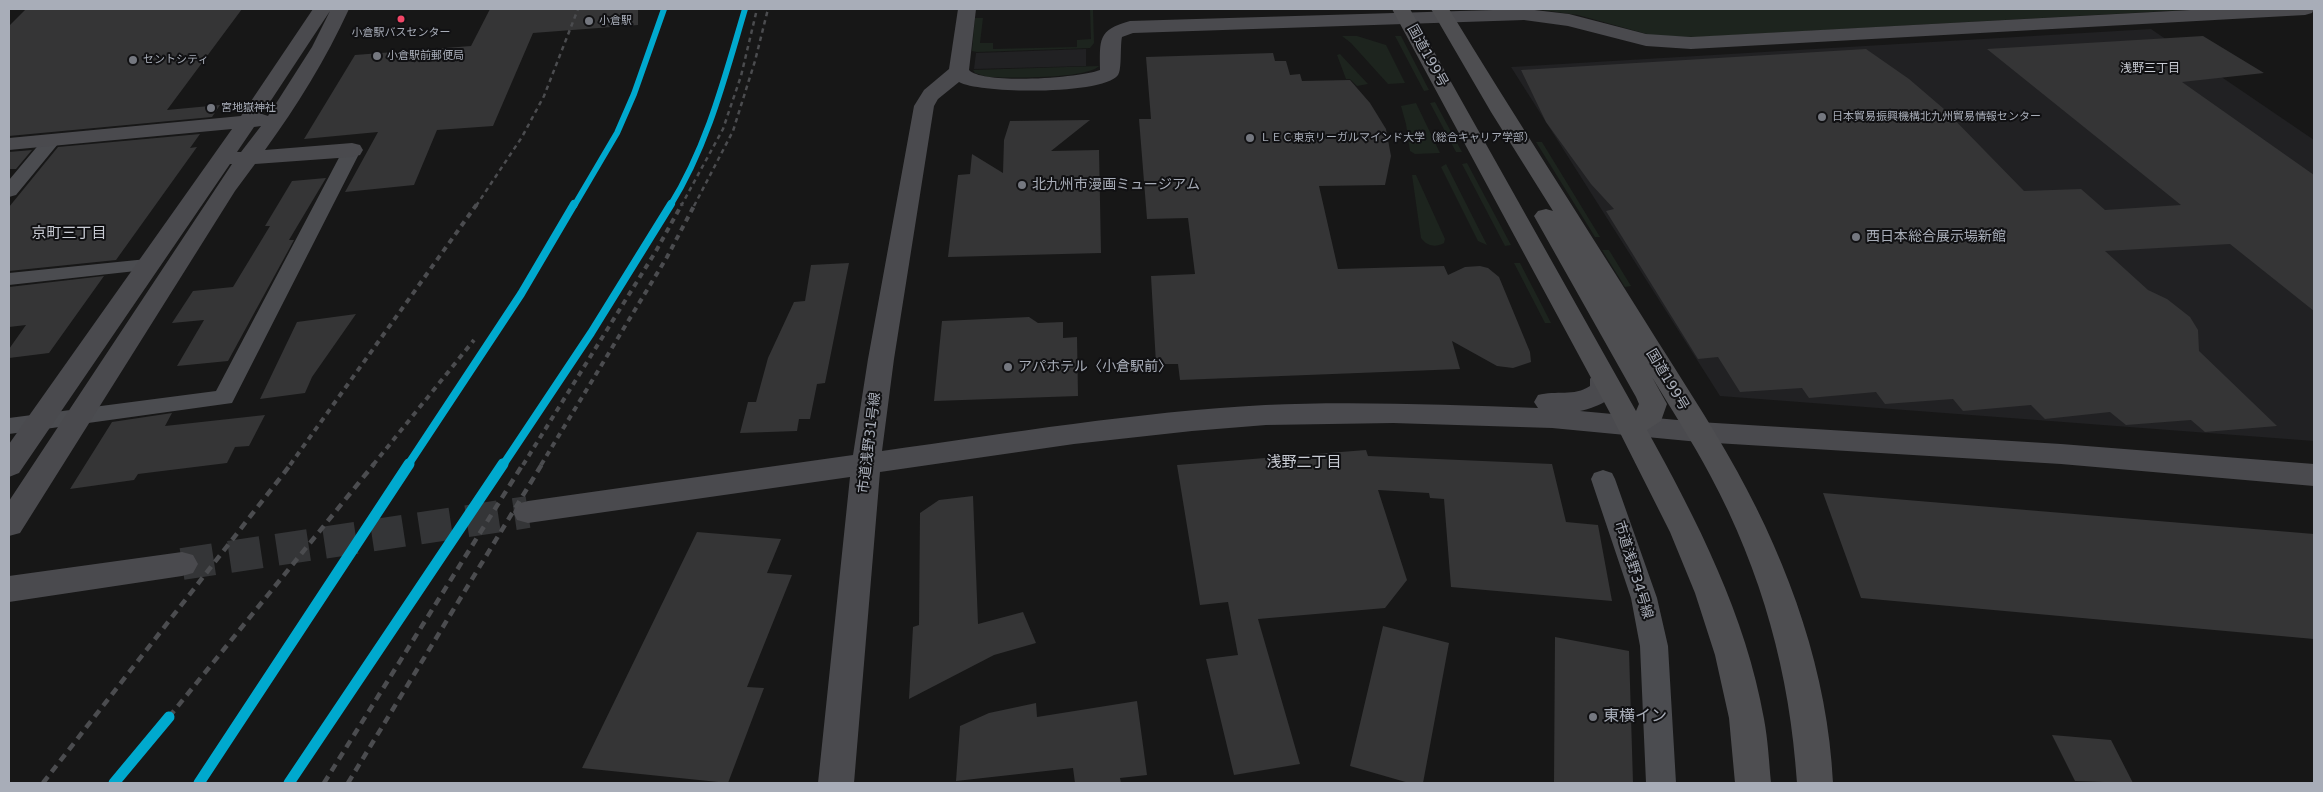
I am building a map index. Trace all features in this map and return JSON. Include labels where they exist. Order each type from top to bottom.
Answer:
[{"type":"highway","name":"国道199号","points":[[1443,13],[1501,112],[1544,175],[1724,473],[1750,524],[1771,572],[1790,625],[1802,674],[1814,757],[1815,783]]},
{"type":"highway","name":"国道199号","points":[[1404,14],[1671,502],[1696,556],[1724,630],[1742,691],[1752,758],[1753,783]]},
{"type":"highway","points":[[1501,112],[1523,175],[1653,404],[1651,414],[1640,422],[1628,424]]},
{"type":"street","points":[[9,466],[221,161],[322,9]]},
{"type":"street","points":[[9,525],[225,189],[277,119],[322,47],[340,9]]},
{"type":"street","points":[[924,106],[932,93],[951,79],[959,70],[967,9]]},
{"type":"street","points":[[1124,12],[1138,14],[1354,9]]},
{"type":"street","points":[[924,106],[942,92],[982,83],[1083,82],[1104,77],[1110,72],[1111,39],[1118,31],[1130,27],[1404,14],[1511,14],[1537,15],[1569,20],[1646,40],[1691,43],[2304,9]]},
{"type":"street","points":[[959,70],[966,78],[982,83]]},
{"type":"street","name":"市道浅野31号線","points":[[836,783],[866,464],[881,359],[924,106]]},
{"type":"street","points":[[9,144],[277,119]]},
{"type":"street","points":[[9,190],[52,140]]},
{"type":"street","points":[[221,161],[352,150]]},
{"type":"street","points":[[9,426],[224,398],[352,150]]},
{"type":"street","points":[[9,278],[148,265]]},
{"type":"street","points":[[1192,421],[1304,398],[1389,395],[1578,403],[1599,394],[1603,390],[1604,379]]},
{"type":"street","points":[[528,512],[1074,434],[1266,415],[1393,413],[1552,418],[1699,432],[2061,454],[2314,475]]},
{"type":"street","points":[[1759,436],[2070,470],[2314,489]]},
{"type":"street","name":"市道浅野34号線","points":[[1603,479],[1644,598],[1654,646],[1661,783]]},
{"type":"street","points":[[9,589],[182,564]]},
{"type":"shaded area","points":[[1090,9],[1093,9],[1094,43],[1090,48],[972,51],[975,18],[983,18],[980,43],[993,43],[993,49],[1077,47],[1077,40],[1091,39]]},
{"type":"shaded area","points":[[1534,9],[2204,9],[1697,37],[1654,36],[1578,15]]},
{"type":"shaded area","name":"西日本総合展示場新館","points":[[2151,29],[2314,140],[2314,441],[1720,396],[1511,67]]},
{"type":"shaded area","points":[[1342,36],[1357,36],[1386,45],[1405,83],[1388,84],[1351,43]]},
{"type":"shaded area","points":[[1395,36],[1401,36],[1429,90],[1424,91]]},
{"type":"shaded area","points":[[1086,49],[1086,66],[974,69],[976,53]]},
{"type":"shaded area","points":[[1340,54],[1368,84],[1357,86],[1350,79],[1346,79],[1337,55]]},
{"type":"shaded area","points":[[1099,66],[1079,73],[1029,77],[988,77],[975,73],[973,70]]},
{"type":"shaded area","points":[[1435,102],[1462,152],[1456,152],[1430,103]]},
{"type":"shaded area","points":[[1416,103],[1440,153],[1415,154],[1410,151],[1401,106]]},
{"type":"shaded area","points":[[1536,142],[1542,142],[1600,237],[1595,237]]},
{"type":"shaded area","points":[[1467,163],[1511,245],[1505,246],[1462,164]]},
{"type":"shaded area","points":[[1446,164],[1487,245],[1478,241],[1441,167]]},
{"type":"shaded area","points":[[1412,175],[1416,175],[1445,239],[1441,245],[1431,245],[1421,238]]},
{"type":"shaded area","points":[[1602,250],[1609,250],[1631,286],[1625,287]]},
{"type":"shaded area","points":[[1514,263],[1520,263],[1551,323],[1545,323]]},
{"type":"building","points":[[242,9],[167,110],[220,105],[212,117],[9,136],[9,26],[25,10]]},
{"type":"building","points":[[490,9],[638,9],[638,25],[533,33],[493,126],[437,130],[414,185],[345,192],[378,132],[304,139],[355,55],[471,46]]},
{"type":"building","name":"西日本総合展示場新館","points":[[2203,36],[2264,73],[2182,82],[2314,175],[2314,311],[2230,244],[2105,251],[2148,290],[2167,299],[2190,317],[2198,330],[2199,351],[2277,426],[2205,432],[2191,420],[2126,425],[2110,412],[2045,419],[2031,405],[1963,411],[1953,399],[1885,404],[1876,392],[1809,398],[1802,388],[1740,392],[1718,357],[1698,359],[1606,211],[1614,209],[1591,184],[1546,122],[1521,70],[1866,49],[1909,79],[1944,109],[2024,191],[2081,189],[2105,210],[2181,205],[1987,49]]},
{"type":"building","points":[[1273,53],[1275,61],[1286,61],[1290,75],[1300,74],[1302,81],[1350,80],[1370,103],[1386,129],[1391,156],[1385,185],[1319,186],[1338,269],[1444,266],[1448,275],[1465,267],[1480,266],[1488,268],[1499,277],[1530,352],[1531,362],[1513,368],[1497,366],[1452,341],[1460,369],[1180,380],[1178,364],[1156,364],[1151,276],[1195,274],[1188,218],[1147,219],[1139,119],[1151,119],[1146,57]]},
{"type":"building","points":[[1090,120],[1051,151],[1099,150],[1101,253],[948,257],[958,175],[970,174],[972,154],[1003,173],[1004,140],[1010,121]]},
{"type":"building","points":[[200,134],[190,148],[197,147],[116,260],[9,271],[9,207],[58,147]]},
{"type":"building","points":[[32,150],[16,169],[9,169],[9,152]]},
{"type":"building","points":[[326,178],[289,240],[294,240],[228,361],[177,366],[204,320],[172,323],[193,291],[233,287],[270,226],[265,226],[292,181]]},
{"type":"building","points":[[849,263],[825,383],[817,384],[810,419],[799,419],[797,431],[740,433],[748,402],[756,402],[768,358],[794,302],[805,301],[811,265]]},
{"type":"building","points":[[104,276],[49,353],[9,358],[9,349],[26,325],[9,327],[9,287]]},
{"type":"building","points":[[356,314],[312,377],[305,393],[260,399],[297,322]]},
{"type":"building","name":"アパホテル〈小倉駅前〉","points":[[1029,317],[1038,323],[1063,322],[1063,338],[1077,337],[1078,396],[934,401],[942,321]]},
{"type":"building","points":[[172,413],[165,426],[265,415],[249,446],[235,447],[227,463],[138,474],[134,480],[70,489],[112,422]]},
{"type":"building","points":[[1366,450],[1368,456],[1552,464],[1566,522],[1598,525],[1612,601],[1451,587],[1444,499],[1430,498],[1429,493],[1378,490],[1407,580],[1385,608],[1258,619],[1300,764],[1234,775],[1206,659],[1238,655],[1228,602],[1200,605],[1177,465]]},
{"type":"building","points":[[1823,493],[2314,534],[2314,639],[1861,598]]},
{"type":"building","points":[[973,496],[978,624],[1023,612],[1036,643],[994,655],[909,699],[913,627],[919,625],[920,513],[939,500]]},
{"type":"building","points":[[697,532],[781,539],[767,573],[792,575],[747,687],[764,688],[728,783],[582,768]]},
{"type":"building","points":[[1383,626],[1449,643],[1423,783],[1409,783],[1350,766]]},
{"type":"building","name":"東横イン","points":[[1555,637],[1629,651],[1633,783],[1554,783]]},
{"type":"building","points":[[1137,701],[1147,775],[1120,778],[1121,783],[1075,783],[1073,768],[956,781],[960,726],[989,713],[1036,703],[1037,717]]},
{"type":"building","points":[[2052,735],[2111,740],[2133,783],[2075,781]]},
{"type":"tunnel","points":[[182,564],[528,512]]},
{"type":"railway","points":[[476,206],[522,137],[544,96],[578,9]]},
{"type":"railway","points":[[681,206],[723,129],[741,76],[757,9]]},
{"type":"railway","points":[[694,206],[733,131],[755,61],[768,9]]},
{"type":"railway","points":[[290,465],[477,204]]},
{"type":"railway","points":[[523,465],[656,251],[682,204]]},
{"type":"railway","points":[[541,465],[667,257],[695,204]]},
{"type":"railway","points":[[373,465],[474,340]]},
{"type":"railway","points":[[43,783],[291,464]]},
{"type":"railway","points":[[169,717],[374,464]]},
{"type":"railway","points":[[324,783],[523,464]]},
{"type":"railway","points":[[348,783],[542,464]]},
{"type":"transit line","points":[[199,783],[521,294],[617,133],[634,94],[664,9]]},
{"type":"transit line","points":[[289,783],[591,333],[680,190],[708,131],[745,9]]},
{"type":"transit line","points":[[114,783],[169,717]]},
{"type":"place","name":"小倉駅バスセンター","points":[[401,19]]},
{"type":"place","name":"小倉駅","points":[[589,21]]},
{"type":"place","name":"小倉駅前郵便局","points":[[377,56]]},
{"type":"place","name":"セントシティ","points":[[133,60]]},
{"type":"place","name":"宮地嶽神社","points":[[211,108]]},
{"type":"place","name":"日本貿易振興機構北九州貿易情報センター","points":[[1822,117]]},
{"type":"place","name":"ＬＥＣ東京リーガルマインド大学（総合キャリア学部）","points":[[1250,138]]},
{"type":"place","name":"北九州市漫画ミュージアム","points":[[1022,185]]},
{"type":"place","name":"西日本総合展示場新館","points":[[1856,237]]},
{"type":"place","name":"アパホテル〈小倉駅前〉","points":[[1008,367]]},
{"type":"place","name":"東横イン","points":[[1593,717]]},
{"type":"district","name":"浅野三丁目","points":[[2150,69]]},
{"type":"district","name":"京町三丁目","points":[[69,234]]},
{"type":"district","name":"浅野二丁目","points":[[1304,463]]}]
